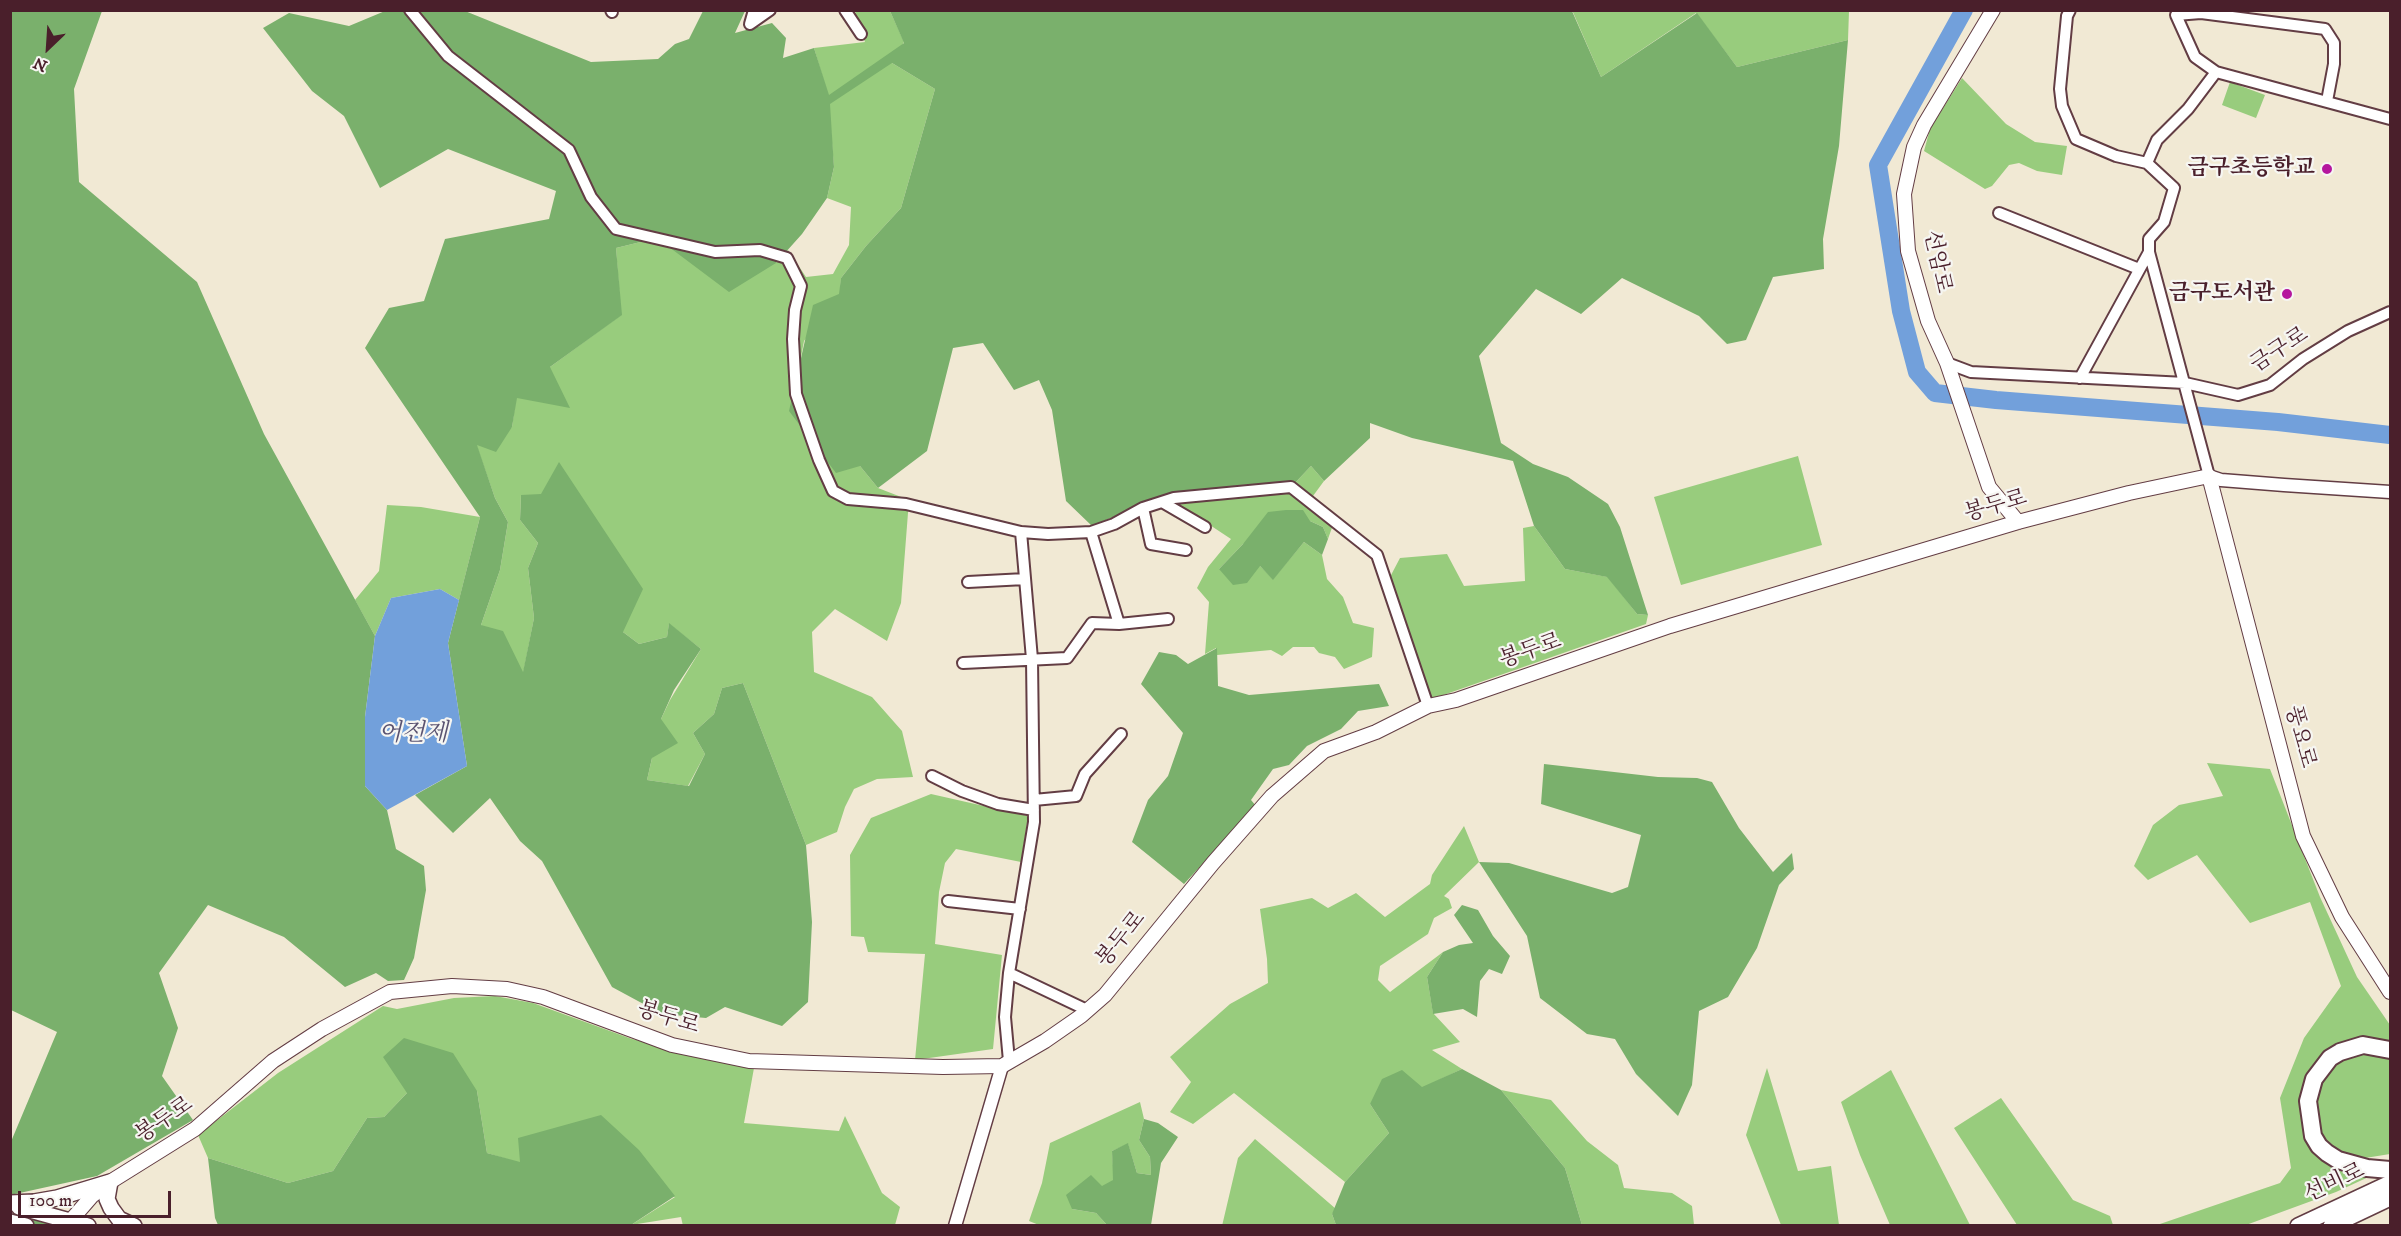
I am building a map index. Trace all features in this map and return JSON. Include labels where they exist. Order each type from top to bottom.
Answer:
[{"type":"highway","points":[[2391,1050],[2363,1044],[2330,1058],[2314,1079],[2308,1101],[2310,1125],[2319,1146],[2338,1160],[2367,1168],[2391,1170]]},
{"type":"main road","name":"선암로","points":[[1993,10],[1924,125],[1914,147],[1904,194],[1908,251],[1928,321],[1948,368],[1989,487],[2018,522]]},
{"type":"main road","name":"봉두로","points":[[68,1224],[92,1196],[110,1182],[195,1129],[273,1061],[322,1029],[390,992],[453,986],[507,989],[543,997],[672,1045],[749,1061],[933,1067],[1005,1064],[1045,1041],[1105,995],[1213,863],[1280,789],[1324,751],[1376,732],[1428,706],[1456,700],[1670,626],[2018,522],[2129,493],[2209,476]]},
{"type":"main road","name":"풍요로","points":[[2209,476],[2303,836],[2342,917],[2391,992]]},
{"type":"main road","points":[[10,1204],[57,1198],[110,1182],[107,1199],[111,1209],[119,1218],[134,1226]]},
{"type":"main road","name":"선비로","points":[[2298,1226],[2391,1183]]},
{"type":"main road","name":"선비로","points":[[2331,1226],[2391,1198]]},
{"type":"main road","points":[[10,1204],[68,1224],[88,1226]]},
{"type":"main road","points":[[10,1222],[26,1226]]},
{"type":"street","points":[[410,10],[448,56],[569,150],[591,197],[616,229],[716,252],[760,250],[787,258],[801,286],[795,310],[793,339],[796,394],[819,460],[833,491],[848,499],[906,504],[1021,532],[1048,534],[1091,532],[1114,524],[1143,508],[1174,498],[1291,487],[1377,555],[1428,706]]},
{"type":"street","points":[[754,10],[750,24],[770,10]]},
{"type":"street","points":[[845,10],[861,34]]},
{"type":"street","points":[[2070,10],[2067,16],[2060,89],[2062,106],[2076,139],[2116,156],[2147,164],[2174,188],[2164,222],[2149,239],[2149,252],[2209,476],[2221,480],[2284,486],[2391,492]]},
{"type":"street","points":[[2327,101],[2334,64],[2334,43],[2325,29],[2201,13],[2176,13],[2195,57],[2216,72],[2391,119]]},
{"type":"street","points":[[2147,164],[2157,140],[2188,109],[2216,72]]},
{"type":"street","points":[[1999,213],[2139,269]]},
{"type":"street","points":[[2080,378],[2149,252]]},
{"type":"street","name":"금구로","points":[[1948,368],[1971,372],[2185,386],[2238,395],[2270,386],[2303,359],[2348,331],[2391,312]]},
{"type":"street","points":[[1162,502],[1204,528]]},
{"type":"street","points":[[1143,508],[1151,544],[1186,550]]},
{"type":"street","points":[[955,1226],[1005,1064],[1005,1017],[1009,973],[1034,805],[1032,659],[1021,532]]},
{"type":"street","points":[[1091,532],[1119,624]]},
{"type":"street","points":[[968,582],[1025,579]]},
{"type":"street","points":[[963,663],[1067,658],[1092,623],[1119,624],[1168,619]]},
{"type":"street","points":[[932,776],[962,791],[998,804],[1034,805],[1076,796],[1085,774],[1121,735]]},
{"type":"street","points":[[948,901],[1020,909]]},
{"type":"street","points":[[1009,973],[1087,1010]]},
{"type":"green space","points":[[1572,10],[1849,11],[1848,40],[1737,67],[1696,13],[1601,77]]},
{"type":"green space","points":[[11,11],[102,11],[74,89],[79,182],[197,282],[264,434],[375,636],[365,717],[365,786],[387,810],[396,849],[424,866],[426,890],[414,958],[404,980],[388,981],[376,973],[345,987],[284,937],[208,905],[159,973],[178,1028],[162,1076],[193,1120],[97,1176],[15,1194],[53,1225],[30,1225],[11,1208],[10,1144],[57,1032],[11,1010]]},
{"type":"green space","points":[[385,11],[465,11],[591,62],[658,59],[675,44],[689,39],[703,11],[745,11],[735,33],[772,23],[786,38],[783,58],[814,48],[829,95],[904,43],[890,11],[1572,11],[1601,77],[1697,13],[1737,67],[1848,40],[1839,146],[1823,239],[1824,269],[1773,277],[1746,340],[1727,344],[1699,316],[1622,278],[1581,314],[1536,289],[1479,356],[1501,443],[1533,464],[1568,477],[1608,504],[1620,527],[1648,615],[1637,614],[1607,577],[1565,569],[1534,526],[1513,461],[1412,438],[1370,423],[1370,438],[1324,481],[1311,466],[1294,484],[1238,485],[1175,502],[1150,501],[1092,526],[1066,501],[1052,410],[1039,380],[1014,390],[983,343],[953,348],[927,451],[878,488],[860,466],[836,473],[789,411],[813,305],[839,294],[841,278],[866,246],[901,208],[935,89],[892,63],[830,104],[834,167],[827,198],[802,234],[776,263],[729,292],[657,238],[616,248],[622,315],[550,367],[570,408],[517,398],[512,427],[496,452],[477,445],[495,498],[508,522],[500,570],[481,625],[503,631],[523,672],[534,618],[528,568],[538,543],[520,520],[521,495],[541,494],[559,462],[643,589],[623,632],[639,644],[667,637],[669,623],[701,649],[674,690],[661,719],[678,743],[652,758],[647,780],[689,786],[705,754],[693,733],[714,714],[722,688],[743,683],[806,845],[812,922],[808,1002],[782,1026],[725,1007],[706,1018],[662,1014],[612,987],[542,861],[520,841],[490,798],[453,833],[415,795],[467,766],[448,643],[480,517],[365,348],[389,308],[424,301],[445,239],[549,219],[556,191],[448,149],[380,188],[344,116],[312,91],[263,28],[289,13],[349,26]]},
{"type":"green space","points":[[857,11],[890,11],[904,42],[892,63],[935,89],[901,208],[866,246],[841,278],[840,294],[804,341],[793,399],[860,466],[878,488],[909,500],[901,603],[887,641],[835,609],[812,632],[814,672],[872,697],[902,731],[913,777],[877,779],[854,789],[837,832],[806,845],[743,683],[722,688],[714,714],[693,733],[705,754],[688,786],[647,780],[661,719],[701,649],[669,624],[667,637],[639,644],[623,632],[541,495],[521,495],[520,520],[538,543],[528,568],[534,618],[523,674],[481,625],[500,570],[508,522],[495,498],[476,444],[512,427],[516,398],[550,367],[621,315],[616,248],[657,238],[776,263],[788,250],[806,277],[833,274],[849,245],[851,207],[827,198],[834,167],[828,95],[814,48],[865,42],[853,15]]},
{"type":"green space","points":[[1962,78],[2006,124],[2035,142],[2067,146],[2062,175],[2037,171],[2019,163],[2009,165],[1992,186],[1985,189],[1924,151],[1930,129]]},
{"type":"green space","points":[[2230,82],[2265,95],[2256,118],[2222,105]]},
{"type":"green space","points":[[1798,456],[1822,545],[1681,585],[1654,497]]},
{"type":"green space","points":[[1311,466],[1324,481],[1313,496],[1335,519],[1328,539],[1323,527],[1310,521],[1243,544],[1219,569],[1260,566],[1273,579],[1304,542],[1322,555],[1327,579],[1343,597],[1353,623],[1374,628],[1372,657],[1344,669],[1335,657],[1319,653],[1314,647],[1293,647],[1282,656],[1271,650],[1217,655],[1216,648],[1205,654],[1209,602],[1197,588],[1208,567],[1231,539],[1175,502],[1238,485],[1294,484]]},
{"type":"green space","points":[[387,505],[421,507],[480,517],[459,600],[440,589],[391,598],[375,636],[355,600],[379,571]]},
{"type":"green space","points":[[1303,510],[1310,521],[1323,527],[1328,539],[1322,555],[1304,542],[1273,580],[1260,566],[1247,583],[1233,585],[1219,569],[1243,544],[1268,512]]},
{"type":"green space","points":[[1534,526],[1565,569],[1608,577],[1637,614],[1648,615],[1646,624],[1432,699],[1390,577],[1400,558],[1447,554],[1464,586],[1525,581],[1523,528]]},
{"type":"green space","points":[[1217,648],[1218,686],[1249,695],[1379,684],[1389,706],[1358,711],[1341,729],[1307,746],[1289,765],[1273,769],[1251,800],[1256,806],[1184,884],[1132,842],[1148,800],[1168,776],[1183,733],[1141,684],[1159,652],[1176,655],[1188,664]]},
{"type":"green space","points":[[2207,763],[2270,769],[2320,897],[2357,977],[2390,1025],[2390,1047],[2334,1047],[2301,1094],[2301,1115],[2317,1152],[2375,1174],[2336,1192],[2246,1225],[2157,1225],[2280,1183],[2291,1168],[2280,1098],[2304,1038],[2341,986],[2310,902],[2250,923],[2197,855],[2148,880],[2134,866],[2153,825],[2179,805],[2223,796]]},
{"type":"green space","points":[[1544,764],[1658,777],[1697,778],[1712,782],[1739,828],[1773,872],[1792,853],[1794,869],[1779,885],[1757,948],[1728,997],[1699,1011],[1692,1085],[1678,1116],[1636,1074],[1615,1039],[1587,1034],[1540,998],[1527,936],[1479,862],[1509,863],[1612,893],[1628,887],[1641,835],[1541,804]]},
{"type":"green space","points":[[931,794],[1028,816],[1021,862],[956,849],[945,863],[939,892],[935,944],[1002,955],[993,1049],[915,1060],[925,954],[868,952],[864,937],[851,936],[850,855],[871,818]]},
{"type":"green space","points":[[1464,826],[1479,862],[1444,896],[1449,899],[1452,908],[1434,918],[1428,934],[1380,966],[1378,980],[1390,992],[1443,952],[1427,977],[1433,1013],[1460,1042],[1432,1050],[1462,1069],[1422,1088],[1370,1104],[1389,1133],[1345,1182],[1234,1093],[1193,1124],[1170,1112],[1191,1082],[1170,1057],[1230,1004],[1268,983],[1260,909],[1312,898],[1328,908],[1356,893],[1385,917],[1430,884],[1432,875]]},
{"type":"green space","points":[[1462,905],[1478,910],[1493,936],[1510,956],[1502,974],[1489,969],[1480,981],[1477,1017],[1463,1009],[1433,1014],[1427,977],[1443,952],[1459,945],[1473,943],[1454,915]]},
{"type":"green space","points":[[495,996],[533,1003],[632,1039],[754,1068],[744,1123],[839,1131],[845,1116],[882,1193],[900,1207],[895,1225],[683,1226],[681,1217],[631,1225],[675,1197],[520,1163],[487,1153],[477,1091],[407,1093],[384,1117],[367,1118],[333,1171],[288,1183],[208,1158],[198,1135],[278,1073],[383,1006],[397,1009],[454,998]]},
{"type":"green space","points":[[404,1038],[453,1053],[477,1091],[487,1153],[520,1162],[518,1138],[601,1115],[639,1150],[675,1196],[631,1225],[218,1225],[215,1218],[208,1158],[288,1183],[333,1171],[367,1118],[384,1117],[407,1093],[383,1057]]},
{"type":"green space","points":[[2369,1051],[2390,1055],[2390,1154],[2359,1159],[2328,1147],[2317,1130],[2316,1090],[2324,1074],[2347,1055]]},
{"type":"green space","points":[[1767,1068],[1798,1171],[1831,1166],[1839,1225],[1781,1225],[1746,1135]]},
{"type":"green space","points":[[1462,1069],[1501,1090],[1565,1168],[1582,1225],[1336,1225],[1332,1214],[1345,1182],[1389,1133],[1370,1104],[1382,1079],[1402,1070],[1422,1087]]},
{"type":"green space","points":[[1891,1070],[1970,1225],[1890,1225],[1860,1155],[1841,1102]]},
{"type":"green space","points":[[1501,1090],[1551,1100],[1587,1141],[1618,1165],[1624,1188],[1672,1193],[1692,1206],[1694,1225],[1582,1225],[1565,1168]]},
{"type":"green space","points":[[2001,1098],[2073,1200],[2110,1216],[2113,1225],[2017,1225],[1954,1128]]},
{"type":"green space","points":[[1140,1102],[1144,1119],[1139,1140],[1150,1157],[1151,1175],[1137,1173],[1128,1144],[1112,1151],[1114,1180],[1072,1209],[1096,1213],[1107,1225],[1039,1225],[1029,1221],[1042,1183],[1050,1143]]},
{"type":"green space","points":[[1144,1119],[1158,1123],[1178,1137],[1161,1163],[1151,1225],[1107,1225],[1096,1213],[1072,1209],[1066,1195],[1091,1175],[1102,1186],[1113,1180],[1112,1151],[1128,1143],[1137,1173],[1151,1175],[1150,1157],[1139,1140]]},
{"type":"green space","points":[[1255,1139],[1336,1209],[1332,1214],[1336,1225],[1222,1226],[1238,1158]]},
{"type":"water","name":"어전제","points":[[440,589],[459,600],[448,643],[467,766],[387,810],[365,786],[365,717],[375,636],[391,598]]},
{"type":"waterway","points":[[1964,10],[1878,165],[1901,311],[1917,372],[1935,393],[1996,400],[2278,422],[2390,435]]},
{"type":"place","name":"금구초등학교","points":[[2327,169]]},
{"type":"place","name":"금구도서관","points":[[2287,294]]}]
